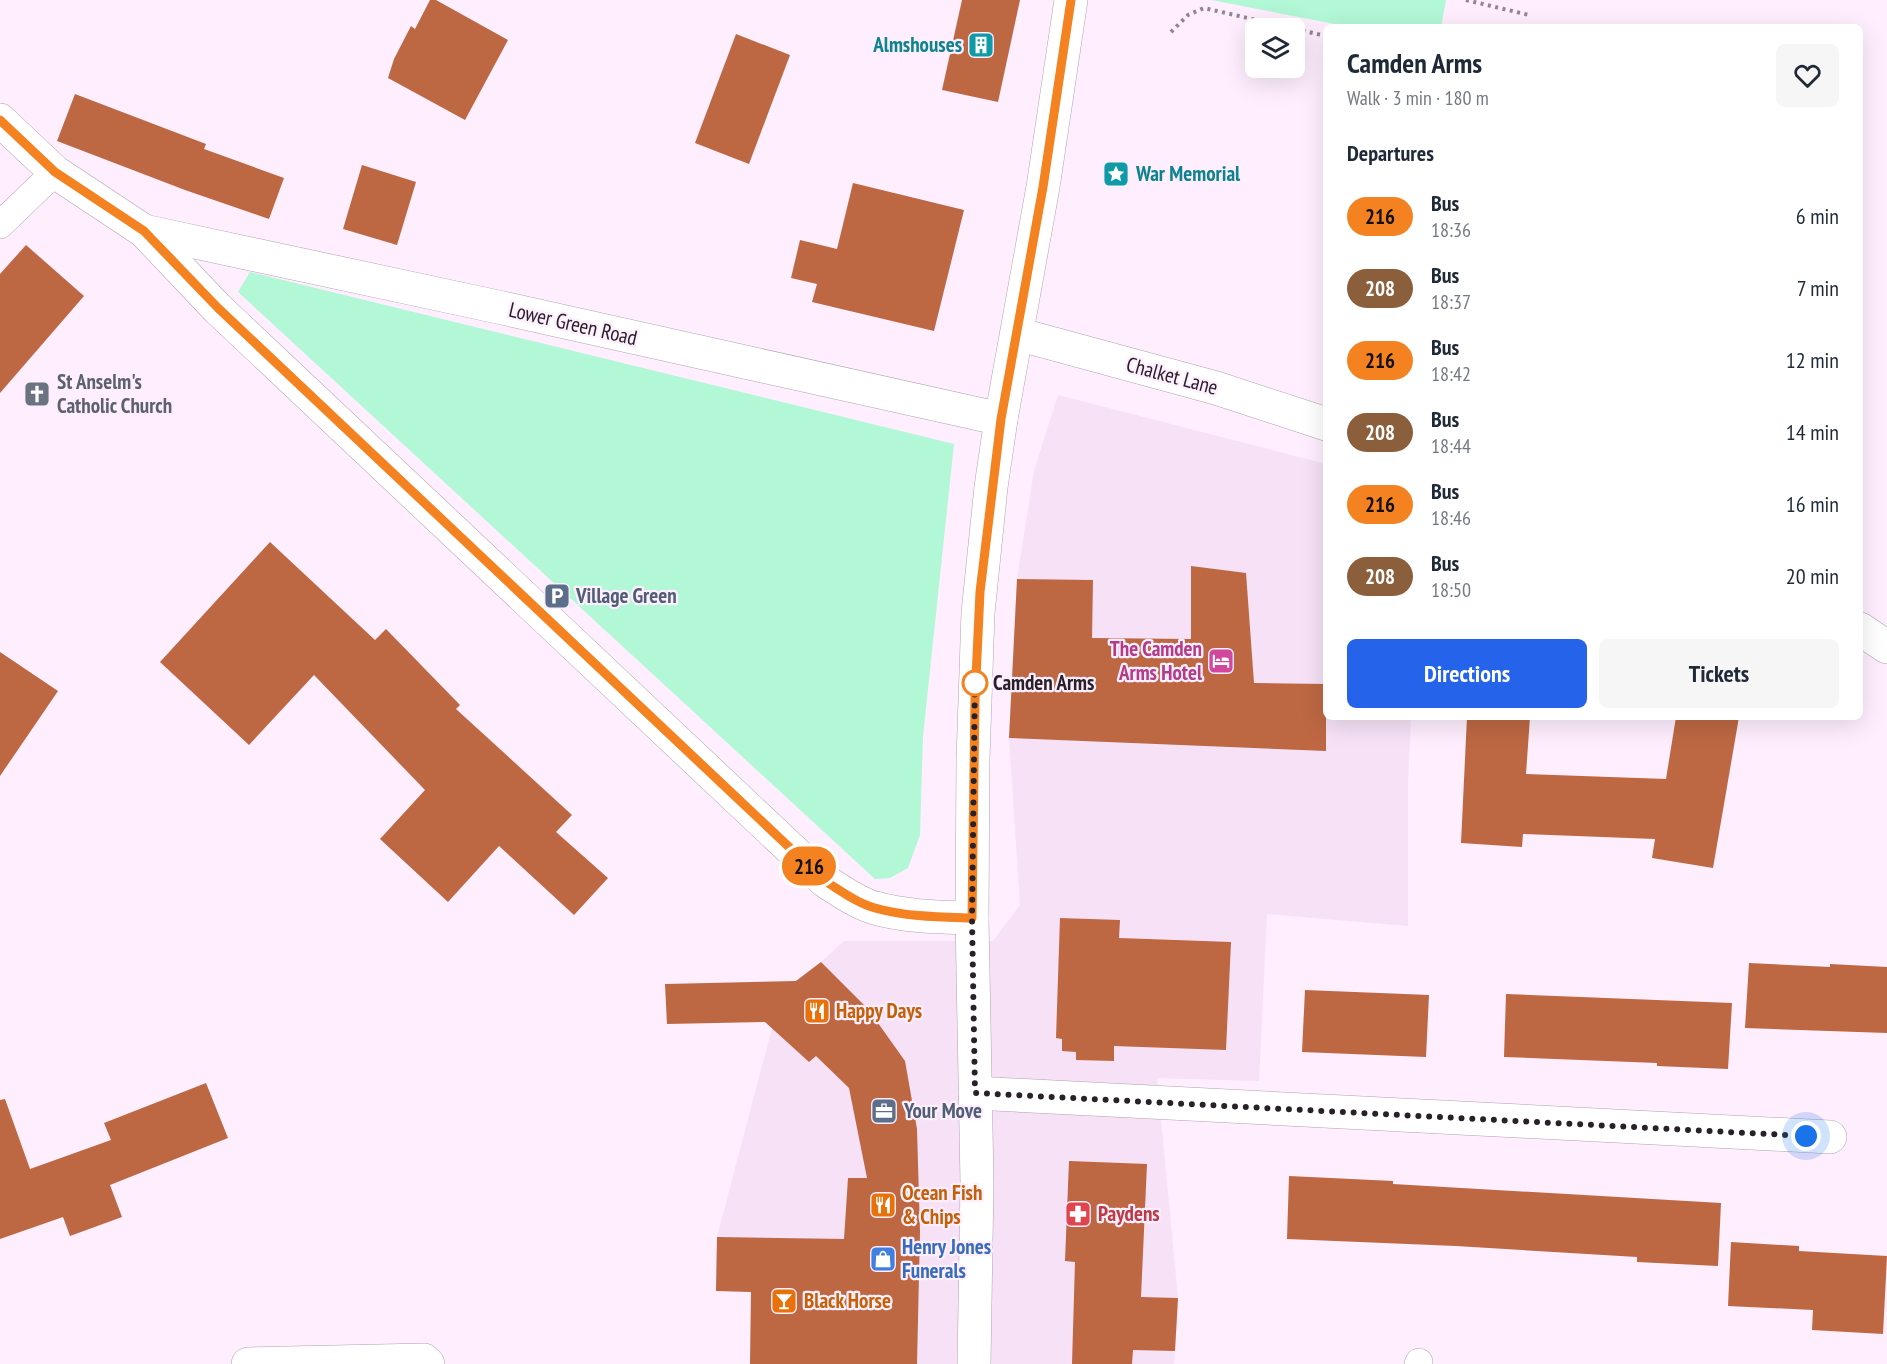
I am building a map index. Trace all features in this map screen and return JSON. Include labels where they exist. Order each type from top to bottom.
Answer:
[{"type":"street","points":[[974,1364],[977,1184],[972,918],[973,759],[978,613],[1001,419],[1043,187],[1071,0]]},
{"type":"street","name":"Lower Green Road","points":[[0,120],[55,172],[144,231],[218,308],[825,881],[873,908],[912,916],[972,918]]},
{"type":"street","name":"Lower Green Road","points":[[144,231],[1001,419]]},
{"type":"street","name":"Chalket Lane","points":[[1017,334],[1216,388],[1323,423]]},
{"type":"street","points":[[1863,631],[1887,647]]},
{"type":"street","points":[[975,1093],[1830,1137]]},
{"type":"street","points":[[248,1364],[424,1360],[428,1364]]},
{"type":"lane","points":[[0,225],[55,172]]},
{"type":"path","points":[[1466,0],[1529,15]]},
{"type":"path","points":[[1171,32],[1188,15],[1204,8],[1323,35]]},
{"type":"shaded area","points":[[1058,395],[1323,463],[1323,720],[1411,720],[1408,781],[1408,926],[1267,914],[1259,1081],[1157,1078],[1178,1298],[1174,1364],[750,1364],[751,1292],[716,1291],[717,1237],[772,1028],[774,997],[821,962],[844,941],[993,941],[1020,905],[1009,738],[1017,579],[1034,471]]},
{"type":"green space","points":[[1211,0],[1446,0],[1442,24],[1335,24]]},
{"type":"green space","name":"Village Green","points":[[250,272],[954,444],[923,736],[920,835],[908,868],[890,878],[875,879],[238,292]]},
{"type":"building","points":[[430,0],[436,0],[508,40],[465,120],[388,78],[394,59],[411,26],[415,29]]},
{"type":"building","name":"Almshouses","points":[[962,0],[1020,0],[998,102],[942,90]]},
{"type":"building","points":[[736,34],[790,55],[749,164],[695,143]]},
{"type":"building","points":[[75,94],[206,144],[204,149],[284,178],[269,219],[57,141]]},
{"type":"building","points":[[362,165],[416,182],[397,245],[343,229]]},
{"type":"building","points":[[853,183],[964,210],[934,331],[812,302],[817,284],[791,278],[800,240],[837,249]]},
{"type":"building","points":[[26,245],[84,296],[0,393],[0,274]]},
{"type":"building","points":[[270,542],[375,640],[386,629],[460,705],[456,709],[572,815],[556,832],[608,878],[574,915],[499,846],[448,902],[380,839],[425,790],[314,675],[249,745],[160,662]]},
{"type":"building","points":[[1191,566],[1246,573],[1254,683],[1323,684],[1326,751],[1009,738],[1017,579],[1093,580],[1092,638],[1191,639]]},
{"type":"building","points":[[0,652],[58,691],[0,776]]},
{"type":"building","points":[[1467,720],[1530,720],[1526,774],[1666,779],[1676,720],[1738,720],[1713,868],[1652,858],[1655,839],[1523,834],[1522,847],[1461,843]]},
{"type":"building","points":[[1060,918],[1120,920],[1119,938],[1231,942],[1226,1050],[1114,1046],[1114,1061],[1076,1060],[1076,1052],[1062,1051],[1062,1039],[1056,1038]]},
{"type":"building","points":[[821,962],[868,1009],[905,1061],[917,1129],[920,1232],[917,1364],[750,1364],[751,1292],[716,1291],[717,1237],[844,1239],[848,1178],[867,1178],[849,1088],[816,1056],[809,1062],[765,1022],[667,1024],[665,984],[796,981]]},
{"type":"building","points":[[1749,963],[1887,967],[1887,1033],[1745,1028]]},
{"type":"building","points":[[1305,990],[1429,995],[1426,1057],[1302,1052]]},
{"type":"building","points":[[1506,994],[1732,1003],[1728,1069],[1657,1066],[1657,1063],[1504,1057]]},
{"type":"building","points":[[206,1083],[228,1138],[110,1185],[122,1217],[70,1236],[63,1217],[0,1239],[0,1100],[5,1099],[30,1169],[111,1140],[104,1123]]},
{"type":"building","points":[[1069,1161],[1147,1164],[1141,1297],[1178,1298],[1175,1351],[1133,1350],[1132,1364],[1072,1364],[1075,1262],[1065,1261]]},
{"type":"building","points":[[1289,1176],[1721,1203],[1718,1266],[1637,1262],[1637,1257],[1287,1239]]},
{"type":"building","points":[[1731,1242],[1799,1246],[1799,1251],[1887,1256],[1883,1334],[1812,1330],[1813,1310],[1728,1306]]},
{"type":"bus line","name":"216","points":[[0,120],[55,172],[144,231],[218,308],[825,881],[873,908],[912,916],[972,918],[973,759],[978,613],[991,487],[1043,187],[1071,0]]},
{"type":"place","name":"Almshouses","points":[[981,45]]},
{"type":"place","name":"War Memorial","points":[[1116,174]]},
{"type":"place","name":"St Anselm's Catholic Church","points":[[37,394]]},
{"type":"place","name":"Village Green","points":[[557,596]]},
{"type":"place","name":"The Camden Arms Hotel","points":[[1221,661]]},
{"type":"place","name":"Camden Arms","points":[[975,683]]},
{"type":"place","name":"Happy Days","points":[[817,1011]]},
{"type":"place","name":"Your Move","points":[[884,1111]]},
{"type":"place","name":"Ocean Fish & Chips","points":[[883,1205]]},
{"type":"place","name":"Paydens","points":[[1078,1214]]},
{"type":"place","name":"Henry Jones Funerals","points":[[883,1259]]},
{"type":"place","name":"Black Horse","points":[[784,1301]]},
{"type":"route","points":[[975,683],[975,678],[972,918],[975,1093],[1806,1136]]}]
